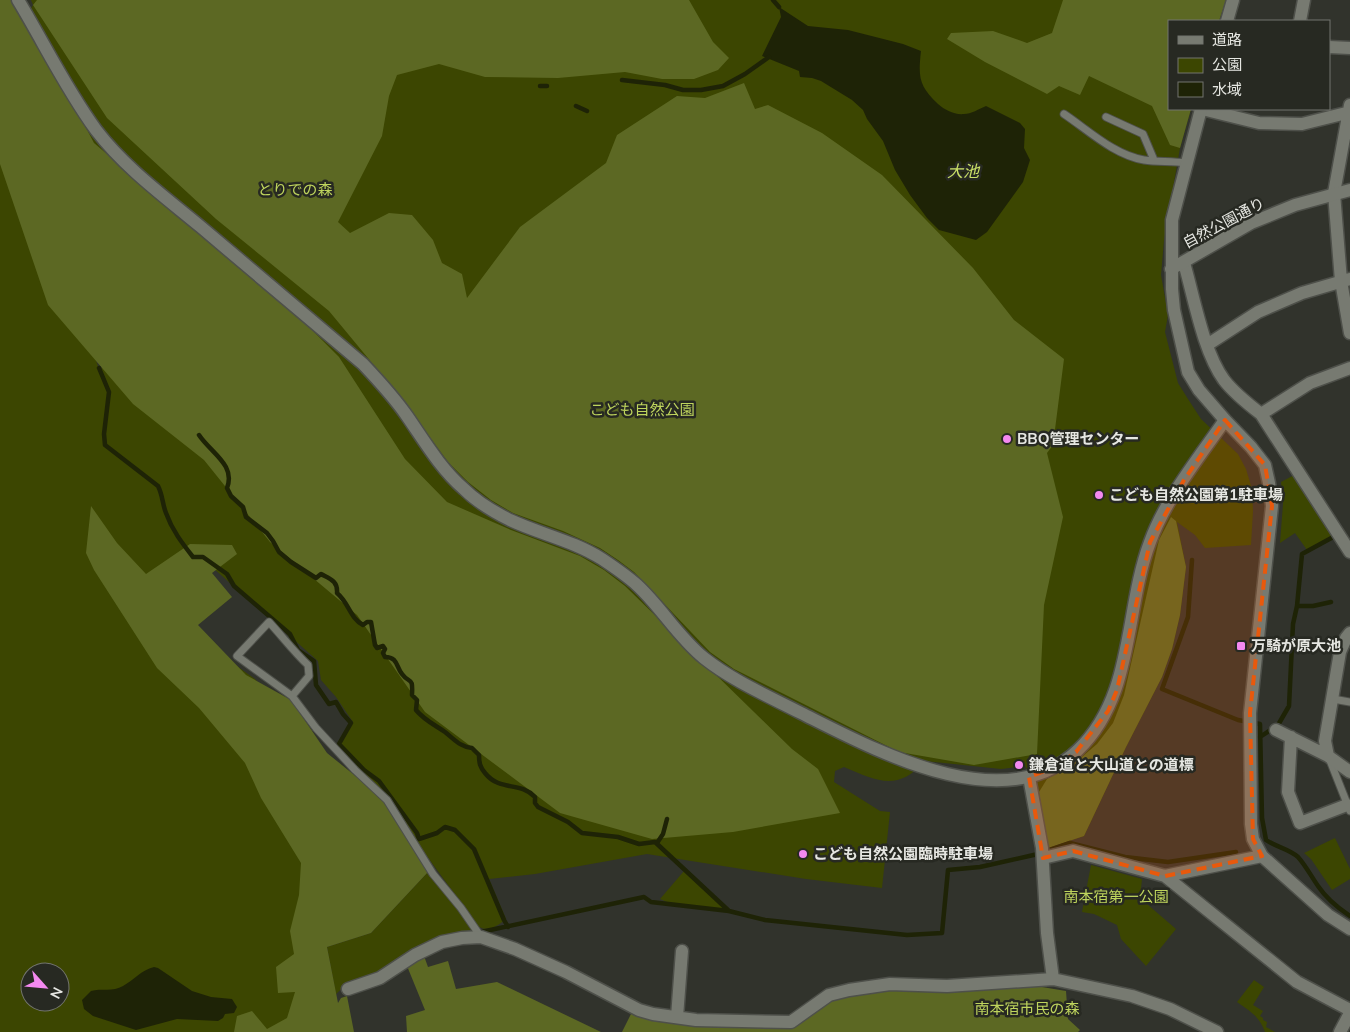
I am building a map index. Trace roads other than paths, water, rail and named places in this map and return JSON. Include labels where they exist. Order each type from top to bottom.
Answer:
[{"type":"street","points":[[1227,20],[1233,0]]},
{"type":"street","points":[[1300,20],[1304,0]]},
{"type":"street","points":[[21,1],[46,51],[85,114],[126,164],[363,364],[389,392],[441,467],[467,493],[511,521],[586,550],[601,559],[638,586],[680,635],[703,657],[731,677],[885,754],[934,770],[985,779],[1010,780],[1030,777],[1056,767],[1076,752],[1095,733],[1108,711],[1117,690],[1150,542],[1184,480],[1225,420]]},
{"type":"street","points":[[1330,47],[1350,48]]},
{"type":"street","points":[[1202,110],[1172,220],[1174,310],[1188,372],[1199,390],[1251,447],[1264,465],[1272,506],[1262,590],[1251,721],[1251,824],[1253,839],[1262,856],[1328,915],[1350,929]]},
{"type":"street","points":[[1206,110],[1260,123],[1302,124],[1350,110],[1334,193],[1346,280],[1350,333]]},
{"type":"street","name":"自然公園通り","points":[[1172,269],[1251,223],[1295,205],[1350,190]]},
{"type":"street","points":[[1184,263],[1206,345],[1224,379],[1261,414],[1345,535],[1350,552]]},
{"type":"street","points":[[1206,345],[1258,312],[1302,293],[1346,280]]},
{"type":"street","points":[[1261,414],[1310,383],[1350,368]]},
{"type":"street","points":[[1328,756],[1325,741],[1340,652],[1350,633]]},
{"type":"street","points":[[1276,730],[1328,756],[1350,772]]},
{"type":"street","points":[[1291,737],[1288,792],[1300,823],[1349,808]]},
{"type":"street","points":[[1030,777],[1042,853],[1047,933],[1053,979]]},
{"type":"street","points":[[1042,853],[1073,852],[1165,876],[1297,982],[1350,1012],[1340,1032]]},
{"type":"street","points":[[1165,876],[1262,856]]},
{"type":"street","points":[[348,989],[380,978],[442,942],[482,937],[515,949],[566,972],[639,1010],[653,1014],[699,1020],[792,1022],[829,996],[849,990],[890,984],[947,986],[1053,979],[1132,996],[1170,1008],[1217,1032]]},
{"type":"street","points":[[677,1017],[682,951]]},
{"type":"lane","points":[[1064,114],[1128,156],[1144,160],[1186,163]]},
{"type":"lane","points":[[1106,117],[1143,134],[1154,160]]},
{"type":"lane","points":[[292,696],[309,676],[308,665],[295,653],[289,643],[269,622],[237,656],[292,696],[316,728],[355,770],[387,800],[433,874],[482,937]]},
{"type":"lane","points":[[1333,699],[1350,702]]},
{"type":"lane","points":[[1328,756],[1349,808]]},
{"type":"water","name":"大池","points":[[779,7],[808,26],[848,30],[903,44],[921,51],[920,74],[923,86],[941,106],[950,112],[960,114],[969,113],[986,106],[1020,123],[1025,129],[1024,148],[1030,160],[1023,182],[987,232],[976,240],[939,230],[927,218],[910,195],[895,170],[883,141],[867,119],[863,110],[852,100],[821,81],[800,77],[799,71],[762,56],[781,17]]},
{"type":"water","points":[[154,967],[192,991],[211,997],[232,999],[237,1007],[234,1013],[225,1014],[218,1021],[177,1019],[136,1030],[93,1016],[84,1009],[82,1000],[91,991],[119,988],[145,970]]},
{"type":"waterway","points":[[773,0],[779,7]]},
{"type":"waterway","points":[[622,80],[665,85],[683,90],[701,90],[723,86],[745,74],[769,57]]},
{"type":"waterway","points":[[540,86],[547,86]]},
{"type":"waterway","points":[[576,106],[587,111]]},
{"type":"waterway","points":[[99,368],[109,392],[104,434],[105,445],[158,486],[171,525],[193,557],[203,557],[227,574],[234,586],[290,634],[298,650],[314,661],[316,685],[329,704],[336,702],[351,723],[339,744],[364,770],[379,781],[417,833],[419,839],[437,833],[445,827],[455,830],[474,849],[508,927]]},
{"type":"waterway","points":[[199,435],[225,466],[229,480],[227,488],[231,496],[243,507],[246,517],[267,533],[279,552],[291,562],[316,578],[321,574],[333,581],[337,593],[355,618],[363,625],[371,622],[377,648],[383,646],[385,657],[395,661],[402,674],[411,682],[412,695],[417,700],[416,710],[419,714],[457,742],[472,748],[479,755],[482,769],[491,779],[497,783],[529,792],[535,797],[535,803],[538,807],[568,822],[582,833],[618,837],[639,844],[655,842],[729,911]]},
{"type":"waterway","points":[[1260,737],[1278,725],[1289,706],[1293,624],[1297,606],[1302,554],[1335,536]]},
{"type":"waterway","points":[[1192,560],[1188,617],[1162,689],[1238,720],[1260,724],[1262,818],[1266,840],[1298,857],[1325,895],[1350,916]]},
{"type":"waterway","points":[[1297,606],[1313,606],[1331,602]]},
{"type":"waterway","points":[[657,843],[663,834],[667,819]]},
{"type":"waterway","points":[[481,932],[644,897],[651,902],[729,911],[765,920],[907,935],[942,933],[948,870],[980,867],[1038,854],[1070,843],[1125,857],[1168,862],[1236,852]]},
{"type":"place","name":"BBQ管理センター","points":[[1007,439]]},
{"type":"place","name":"こども自然公園第1駐車場","points":[[1099,495]]},
{"type":"place","name":"万騎が原大池","points":[[1241,646]]},
{"type":"place","name":"鎌倉道と大山道との道標","points":[[1019,765]]},
{"type":"place","name":"こども自然公園臨時駐車場","points":[[803,854]]},
{"type":"park label","name":"とりでの森","points":[[295,190]]},
{"type":"park label","name":"こども自然公園","points":[[642,410]]},
{"type":"park label","name":"南本宿第一公園","points":[[1116,897]]},
{"type":"park label","name":"南本宿市民の森","points":[[1027,1009]]}]
